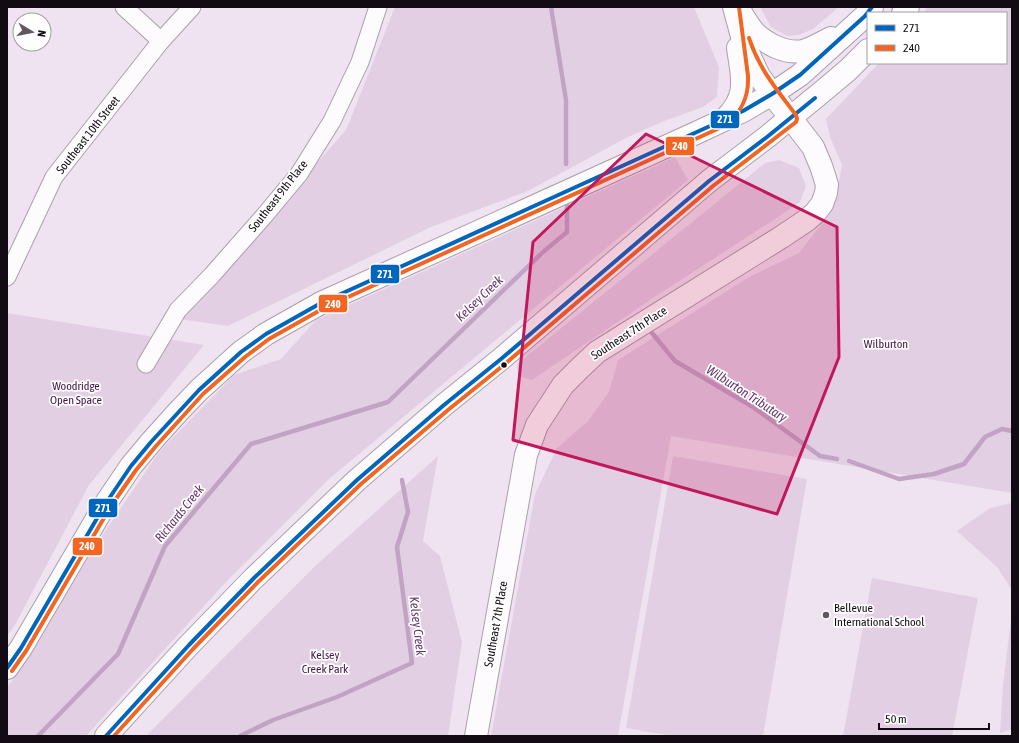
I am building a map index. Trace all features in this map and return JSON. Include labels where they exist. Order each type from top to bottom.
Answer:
[{"type":"main road","points":[[734,7],[754,32],[778,48],[792,51],[803,51],[848,30]]},
{"type":"main road","points":[[722,121],[732,112],[737,104],[741,96],[742,88],[734,7]]},
{"type":"main road","name":"Southeast 7th Place","points":[[476,736],[526,455],[537,425],[563,385],[597,352],[807,220],[822,204],[826,193],[827,185],[813,147],[759,76],[744,44],[734,7]]},
{"type":"main road","points":[[7,668],[21,648],[106,503],[131,466],[177,412],[204,385],[241,352],[266,334],[321,303],[722,121],[743,110],[772,94],[800,75],[867,13]]},
{"type":"main road","points":[[106,736],[189,645],[249,583],[357,480],[698,190],[791,118],[848,70],[867,51]]},
{"type":"street","points":[[124,7],[161,41]]},
{"type":"street","name":"Southeast 10th Street","points":[[7,277],[54,177],[161,41],[192,7]]},
{"type":"street","name":"Southeast 9th Place","points":[[146,364],[178,310],[212,275],[299,174],[332,121],[360,62],[378,7]]},
{"type":"highlighted area","points":[[646,134],[837,227],[839,357],[777,514],[513,440],[533,242]]},
{"type":"green space","points":[[395,7],[694,7],[719,67],[717,97],[703,107],[664,121],[626,138],[528,191],[431,227],[228,326],[179,319],[346,130]]},
{"type":"green space","points":[[760,7],[839,7],[813,29],[799,35],[787,36],[771,27]]},
{"type":"green space","name":"Wilburton","points":[[927,7],[1012,7],[1012,493],[671,436],[618,736],[491,736],[535,494],[557,448],[588,421],[609,392],[618,360],[749,277],[799,253],[820,226],[835,203],[842,165],[830,137],[826,119],[878,64],[1007,64],[1007,12],[924,12]]},
{"type":"green space","points":[[675,157],[688,180],[329,479],[224,584],[86,736],[7,736],[7,687],[97,543],[159,452],[234,375],[281,359],[316,320]]},
{"type":"green space","points":[[779,160],[799,168],[806,186],[800,202],[656,296],[532,380],[518,376],[517,364],[765,163]]},
{"type":"green space","name":"Woodridge Open Space","points":[[7,313],[204,345],[89,485],[16,623],[7,636]]},
{"type":"green space","name":"Kelsey Creek Park","points":[[438,456],[423,541],[440,556],[462,642],[448,736],[146,736],[314,567]]},
{"type":"green space","points":[[673,456],[807,479],[763,736],[673,736],[626,728]]},
{"type":"green space","points":[[1012,503],[1012,590],[997,567],[957,531],[990,508]]},
{"type":"green space","points":[[872,578],[978,598],[952,736],[843,736]]},
{"type":"green space","points":[[1012,611],[1012,729],[1000,733],[1003,685]]},
{"type":"waterway","name":"Kelsey Creek","points":[[551,7],[566,100],[566,164]]},
{"type":"waterway","name":"Richards Creek","points":[[38,736],[118,654],[165,546],[251,444],[388,402],[543,252],[567,232],[567,204]]},
{"type":"waterway","name":"Wilburton Tributary","points":[[652,333],[675,361],[753,407],[820,456],[837,459]]},
{"type":"waterway","name":"Wilburton Tributary","points":[[849,461],[899,479],[934,474],[964,464],[985,437],[1002,429],[1012,431]]},
{"type":"waterway","name":"Kelsey Creek","points":[[240,736],[273,720],[337,697],[412,663],[397,547],[408,512],[402,480]]},
{"type":"transit line","name":"240","points":[[12,671],[26,651],[111,506],[136,470],[203,394],[245,357],[269,339],[324,308],[724,126],[730,121],[743,104],[748,83],[739,7]]},
{"type":"transit line","name":"271","points":[[868,12],[872,7]]},
{"type":"transit line","name":"271","points":[[7,668],[21,648],[106,503],[131,466],[199,390],[241,352],[266,334],[321,303],[743,111],[800,75],[867,13]]},
{"type":"transit line","name":"240","points":[[114,736],[193,649],[258,582],[361,484],[505,364],[713,186],[796,122],[796,115],[775,88],[763,69],[749,38]]},
{"type":"transit line","name":"271","points":[[106,736],[189,645],[254,578],[357,480],[709,181],[815,98]]},
{"type":"place","name":"Bellevue International School","points":[[826,615]]}]
